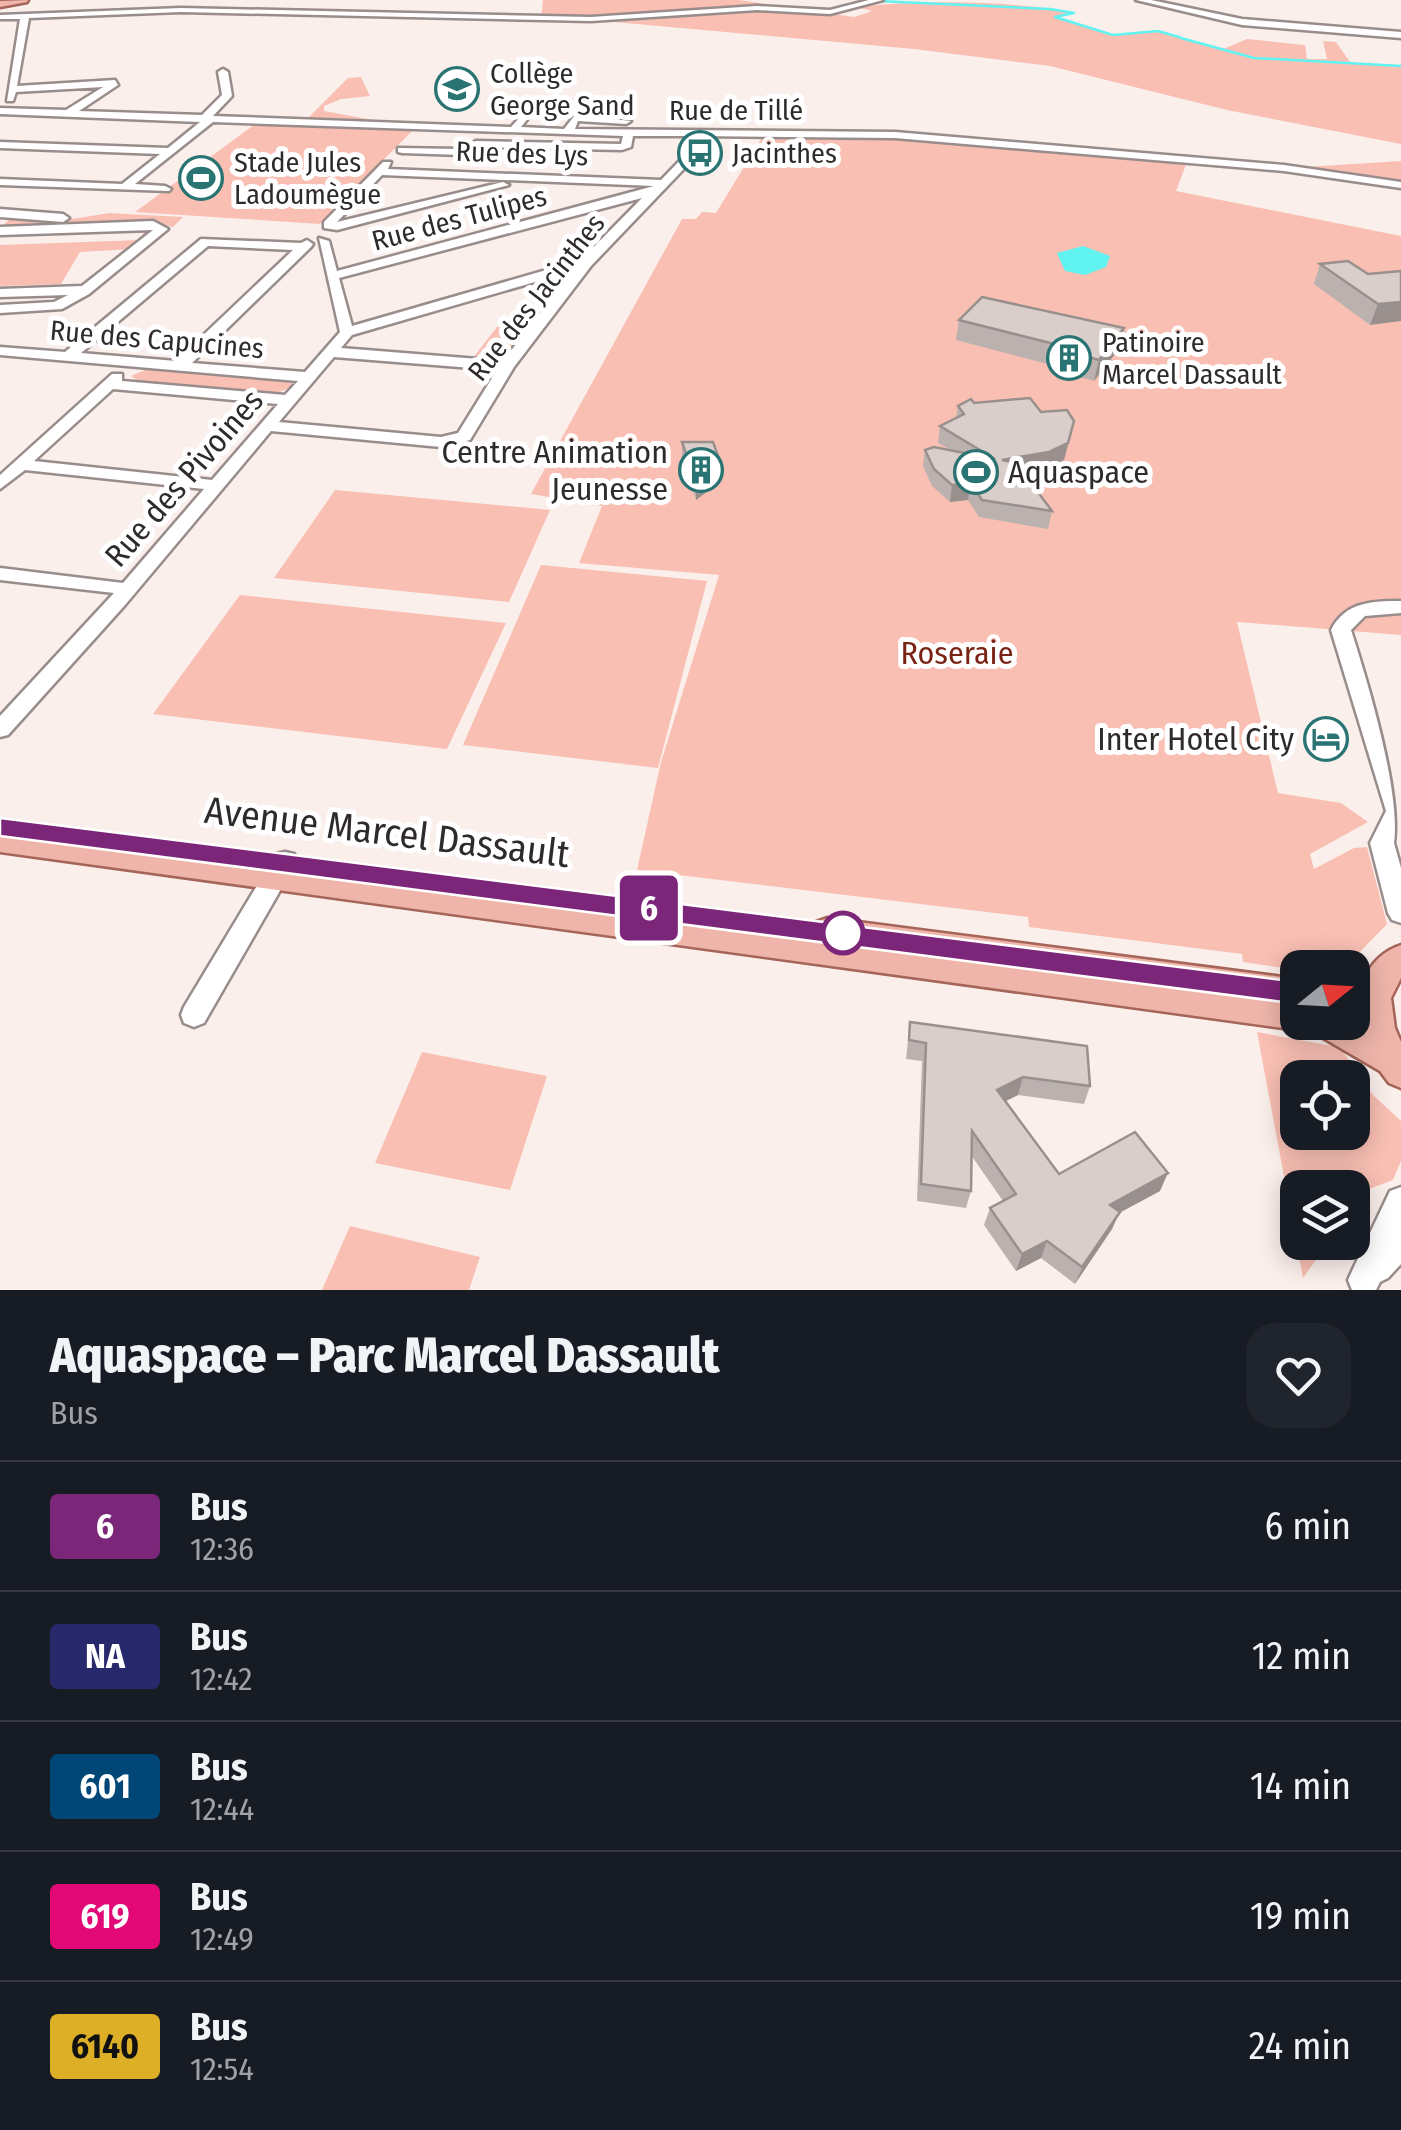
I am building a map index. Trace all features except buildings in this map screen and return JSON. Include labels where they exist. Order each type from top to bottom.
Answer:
[{"type":"main road","points":[[0,4],[22,0]]},
{"type":"main road","name":"Avenue Marcel Dassault","points":[[0,827],[1280,1012]]},
{"type":"main road","name":"Avenue Marcel Dassault","points":[[0,841],[280,869],[1280,991]]},
{"type":"main road","points":[[1370,985],[1401,957]]},
{"type":"main road","points":[[1370,1007],[1397,1066]]},
{"type":"main road","points":[[1364,1040],[1397,1066]]},
{"type":"street","points":[[0,17],[227,12],[591,19],[702,10],[830,12],[879,0]]},
{"type":"street","points":[[1140,0],[1246,23],[1401,35]]},
{"type":"street","points":[[227,12],[302,7]]},
{"type":"street","points":[[3,112],[12,89],[25,19]]},
{"type":"street","points":[[125,187],[206,120],[227,96],[223,72]]},
{"type":"street","points":[[12,89],[115,82],[70,112]]},
{"type":"street","points":[[56,85],[55,97],[90,100]]},
{"type":"street","points":[[507,144],[532,106]]},
{"type":"street","name":"Rue de Tillé","points":[[3,112],[514,131],[902,136],[1343,175],[1401,186]]},
{"type":"street","points":[[568,132],[574,118],[653,121],[655,133]]},
{"type":"street","points":[[180,366],[333,225],[378,172],[424,128]]},
{"type":"street","name":"Rue des Jacinthes","points":[[268,426],[458,440],[466,434],[507,366],[586,263],[696,150],[695,132]]},
{"type":"street","points":[[402,150],[462,152],[473,144],[622,148],[627,146],[628,133]]},
{"type":"street","points":[[0,145],[170,152]]},
{"type":"street","name":"Rue des Lys","points":[[378,172],[659,188]]},
{"type":"street","points":[[333,225],[529,178]]},
{"type":"street","points":[[0,182],[165,189]]},
{"type":"street","name":"Rue des Tulipes","points":[[333,276],[659,188]]},
{"type":"street","points":[[0,213],[67,218]]},
{"type":"street","points":[[0,231],[161,226],[160,232],[85,290],[57,306],[0,309]]},
{"type":"street","points":[[68,356],[202,244],[217,240],[313,243]]},
{"type":"street","points":[[313,243],[333,276],[347,332],[586,263]]},
{"type":"street","points":[[0,293],[85,290]]},
{"type":"street","name":"Rue des Pivoines","points":[[0,730],[128,589],[347,332]]},
{"type":"street","name":"Rue des Capucines","points":[[0,351],[309,378]]},
{"type":"street","points":[[330,352],[507,366]]},
{"type":"street","points":[[0,484],[134,362]]},
{"type":"street","name":"Rue des Capucines","points":[[109,384],[289,400]]},
{"type":"street","points":[[21,465],[216,485]]},
{"type":"street","points":[[0,574],[128,589]]},
{"type":"street","points":[[1401,607],[1356,612],[1344,621],[1341,630],[1398,810],[1382,843],[1401,913]]},
{"type":"street","points":[[194,1015],[280,869]]},
{"type":"street","points":[[1360,1285],[1401,1202]]},
{"type":"street","points":[[1360,1285],[1401,1240]]},
{"type":"green space","points":[[543,0],[739,0],[854,17],[872,11],[856,7],[936,2],[995,4],[1074,13],[1058,17],[1113,35],[1158,31],[1221,50],[1247,39],[1305,45],[1307,59],[1327,59],[1323,41],[1336,42],[1350,62],[1401,67],[1401,144],[1227,110],[1050,66],[914,49],[603,21],[541,20]]},
{"type":"green space","points":[[361,77],[370,96],[341,99],[324,106],[324,111],[379,121],[304,122],[348,78]]},
{"type":"green space","points":[[254,125],[413,130],[320,224],[135,212]]},
{"type":"green space","name":"Roseraie","points":[[764,134],[929,140],[1187,162],[1176,191],[1401,236],[1401,635],[1237,622],[1278,793],[1341,803],[1368,822],[1310,854],[1314,869],[1354,848],[1367,847],[1387,924],[1362,950],[1280,950],[1280,967],[1243,962],[1242,954],[1029,927],[1028,917],[637,870],[661,762],[719,575],[579,563],[602,506],[531,494],[682,219],[696,219],[702,212],[716,213]]},
{"type":"green space","points":[[1401,161],[1401,184],[1306,167]]},
{"type":"green space","points":[[109,213],[183,217],[173,227],[155,222],[0,228],[13,216],[66,220]]},
{"type":"green space","points":[[147,228],[154,231],[131,249],[80,252],[61,284],[0,286],[0,245],[139,240]]},
{"type":"green space","points":[[497,327],[528,329],[506,358],[472,359]]},
{"type":"green space","points":[[147,369],[272,380],[292,383],[292,387],[272,395],[139,381],[131,376]]},
{"type":"green space","points":[[335,490],[550,510],[509,602],[274,578]]},
{"type":"green space","points":[[541,565],[707,581],[658,768],[463,745]]},
{"type":"green space","points":[[240,595],[506,623],[447,749],[153,714]]},
{"type":"green space","points":[[1257,1032],[1280,1036],[1280,1040],[1332,1046],[1349,1060],[1280,1060],[1280,1150],[1370,1150],[1370,1091],[1401,1121],[1401,1161],[1393,1180],[1370,1189],[1370,1170],[1283,1170]]},
{"type":"green space","points":[[422,1052],[547,1076],[510,1190],[375,1163]]},
{"type":"green space","points":[[350,1226],[480,1257],[469,1290],[322,1290]]},
{"type":"green space","points":[[1300,1260],[1316,1260],[1303,1278]]},
{"type":"water","points":[[1083,246],[1110,256],[1106,267],[1085,275],[1065,271],[1057,253]]},
{"type":"waterway","points":[[878,1],[1050,9],[1074,13],[1055,17],[1113,35],[1158,31],[1179,37]]},
{"type":"waterway","points":[[1181,38],[1254,58],[1401,66]]},
{"type":"bus line","name":"6","points":[[0,827],[1280,991]]},
{"type":"place","name":"Collège George Sand","points":[[457,89]]},
{"type":"place","name":"Jacinthes","points":[[700,153]]},
{"type":"place","name":"Stade Jules Ladoumègue","points":[[201,178]]},
{"type":"place","name":"Patinoire Marcel Dassault","points":[[1069,358]]},
{"type":"place","name":"Centre Animation Jeunesse","points":[[701,470]]},
{"type":"place","name":"Aquaspace","points":[[976,472]]},
{"type":"place","name":"Inter Hotel City","points":[[1326,739]]}]
